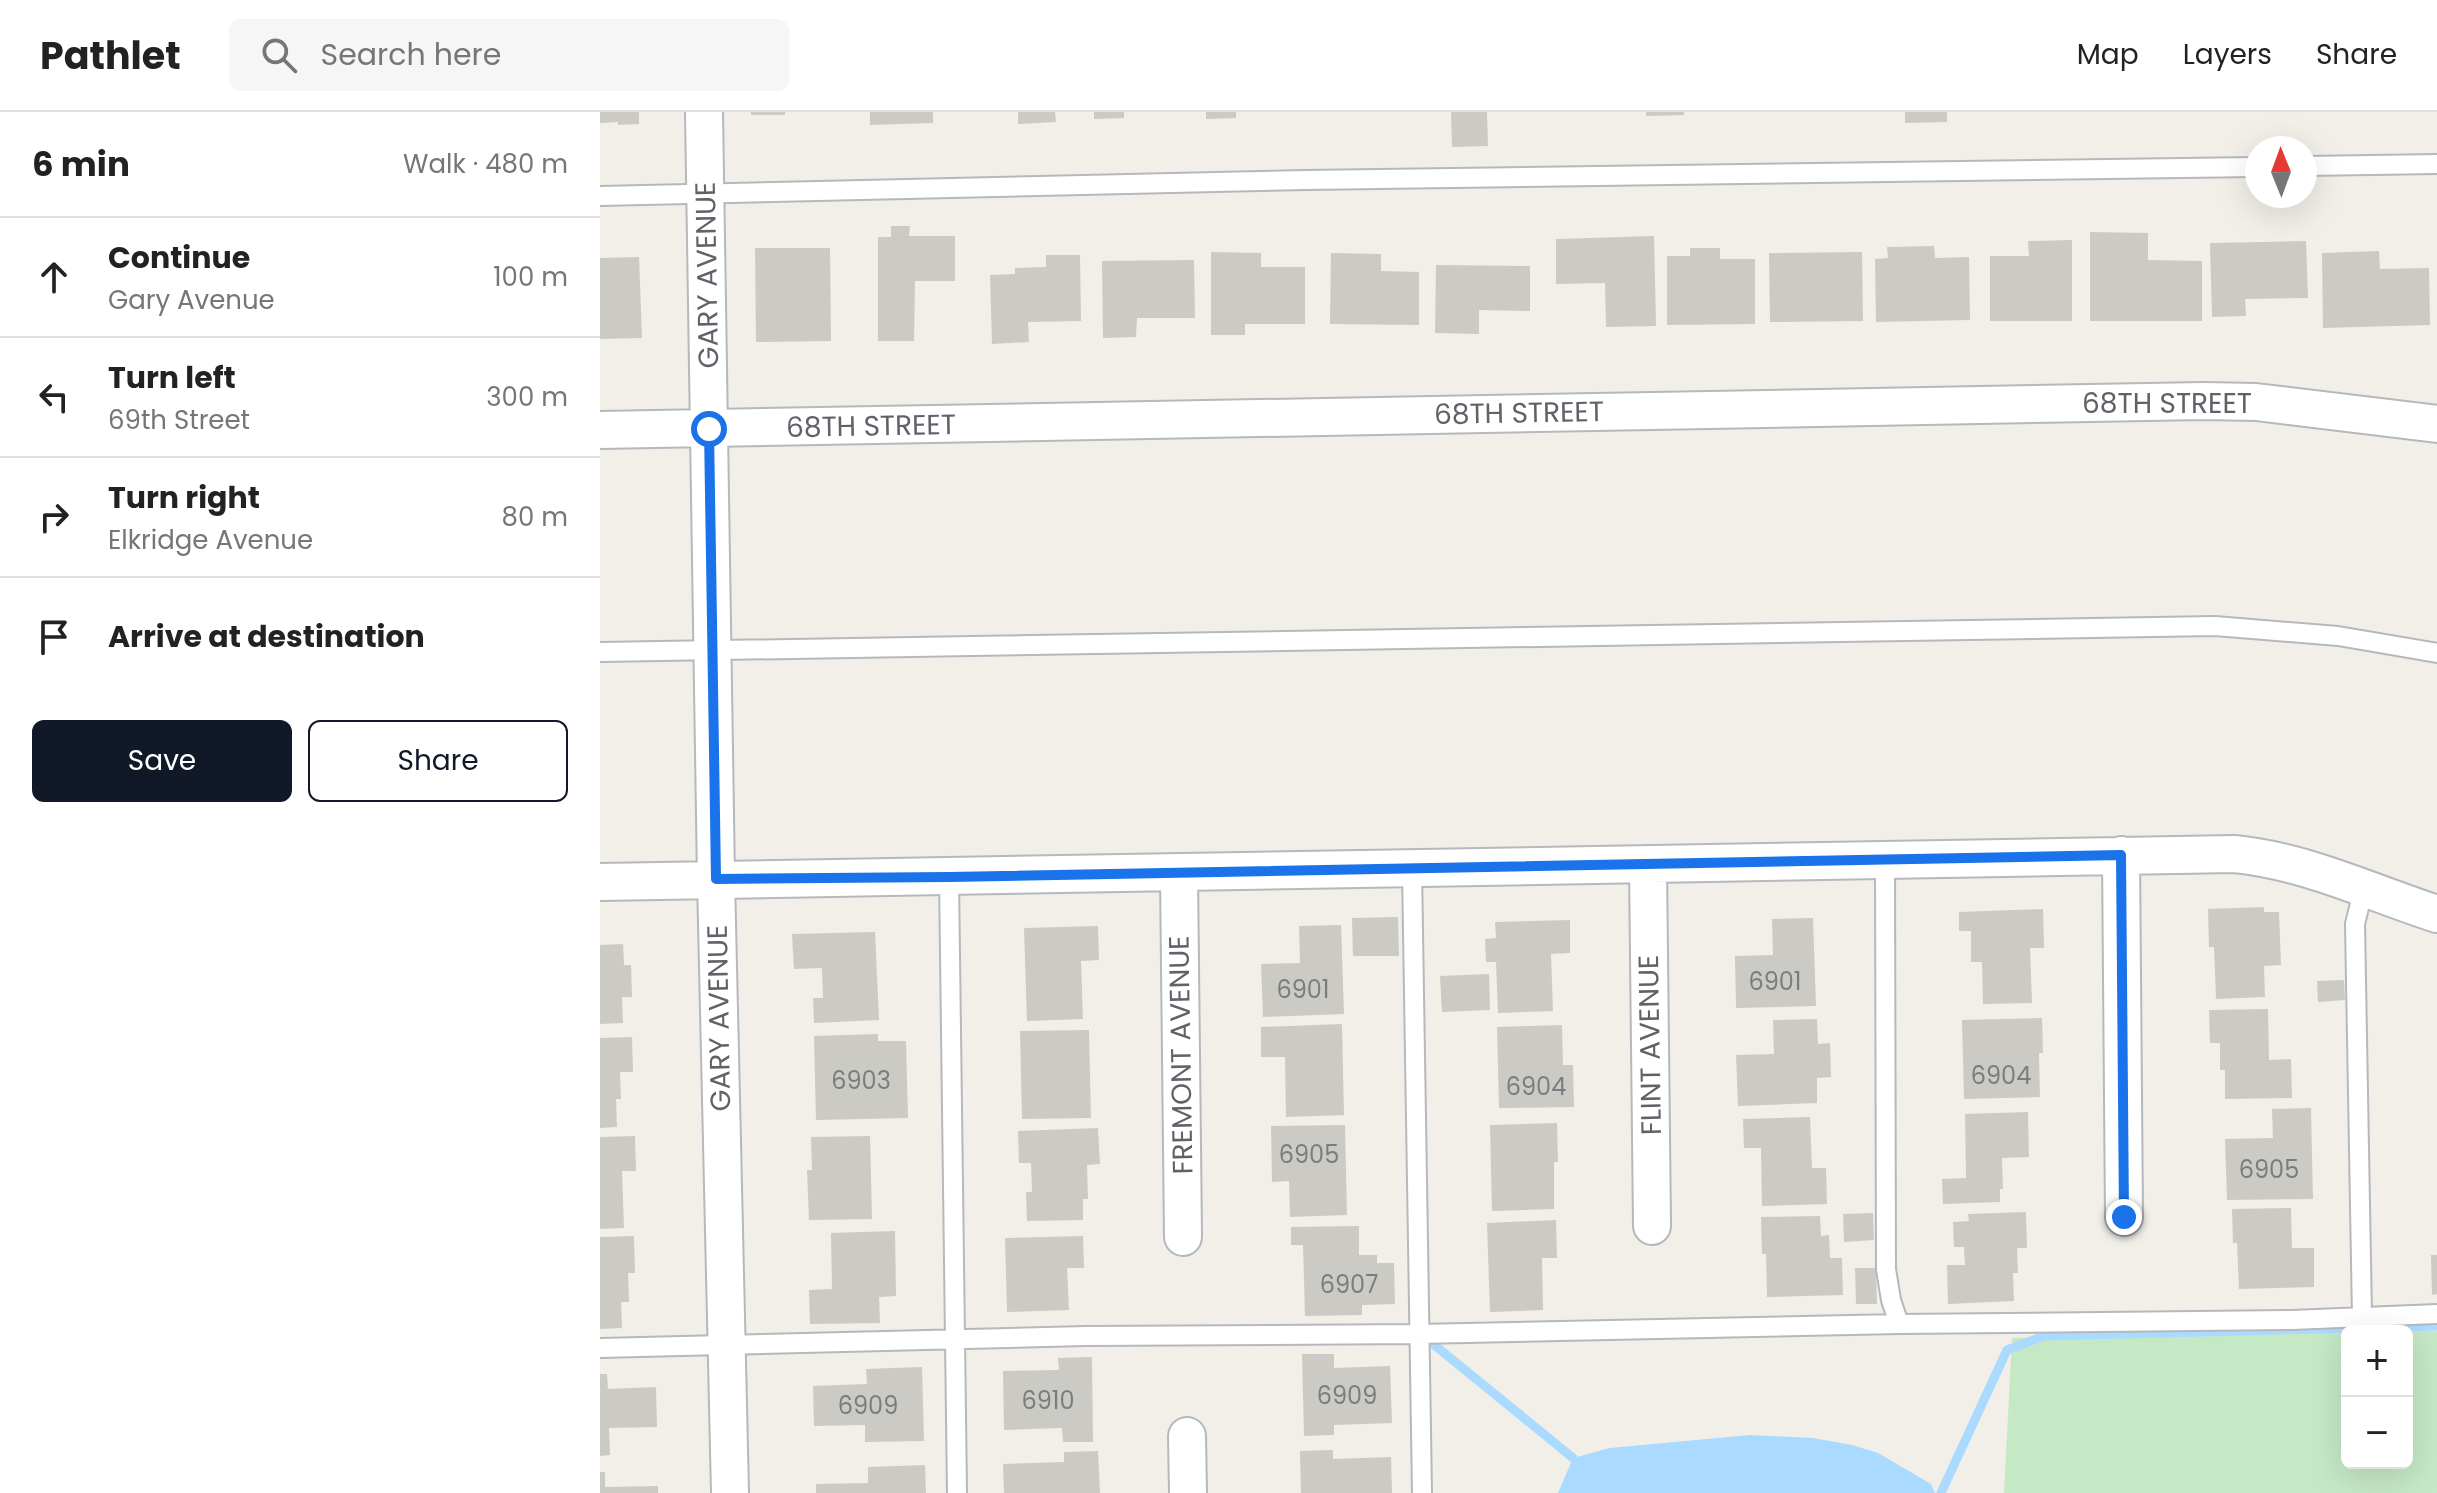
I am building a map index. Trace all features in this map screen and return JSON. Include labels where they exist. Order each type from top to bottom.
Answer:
[{"type":"street","name":"GARY AVENUE","points":[[704,112],[716,879],[730,1493]]},
{"type":"street","name":"68TH STREET","points":[[600,430],[2204,401],[2256,402],[2437,424]]},
{"type":"street","points":[[600,882],[2234,854],[2260,856],[2322,872],[2437,914]]},
{"type":"street","points":[[2121,855],[2124,1217]]},
{"type":"street","name":"FLINT AVENUE","points":[[1648,864],[1652,1226]]},
{"type":"street","name":"FREMONT AVENUE","points":[[1179,873],[1183,1237]]},
{"type":"street","points":[[1187,1436],[1188,1493]]},
{"type":"lane","points":[[2317,166],[2437,164]]},
{"type":"lane","points":[[600,196],[1306,180],[2245,167]]},
{"type":"lane","points":[[600,652],[2215,626],[2338,636],[2437,653]]},
{"type":"lane","points":[[1885,860],[1886,1269],[1899,1324]]},
{"type":"lane","points":[[1412,868],[1422,1493]]},
{"type":"lane","points":[[949,877],[957,1493]]},
{"type":"lane","points":[[2362,1317],[2355,924],[2364,887]]},
{"type":"lane","points":[[600,1348],[1086,1336],[1418,1334],[2292,1320],[2437,1314]]},
{"type":"green space","points":[[2413,1331],[2437,1331],[2437,1493],[2004,1493],[2012,1338],[2341,1332],[2341,1469],[2413,1469]]},
{"type":"water","points":[[1750,1435],[1813,1438],[1878,1453],[1931,1484],[1935,1493],[1558,1493],[1573,1458],[1610,1448]]},
{"type":"building","points":[[600,112],[639,112],[639,124],[600,123]]},
{"type":"building","points":[[751,112],[785,112],[785,115],[751,115]]},
{"type":"building","points":[[870,112],[933,112],[933,123],[870,125]]},
{"type":"building","points":[[1018,112],[1055,112],[1056,122],[1018,124]]},
{"type":"building","points":[[1094,112],[1124,112],[1124,118],[1094,119]]},
{"type":"building","points":[[1206,112],[1236,112],[1236,118],[1206,119]]},
{"type":"building","points":[[1451,112],[1487,112],[1488,146],[1452,147]]},
{"type":"building","points":[[1646,112],[1684,112],[1684,115],[1646,116]]},
{"type":"building","points":[[1905,112],[1947,112],[1947,122],[1905,123]]},
{"type":"building","points":[[891,226],[910,226],[909,236],[955,236],[955,281],[915,281],[914,341],[878,341],[878,237],[891,237]]},
{"type":"building","points":[[2090,232],[2148,233],[2148,260],[2202,261],[2202,321],[2090,321]]},
{"type":"building","points":[[1654,236],[1656,326],[1606,327],[1605,283],[1556,284],[1556,239]]},
{"type":"building","points":[[2072,240],[2072,321],[1990,321],[1990,256],[2029,256],[2028,241]]},
{"type":"building","points":[[2306,241],[2308,298],[2245,299],[2246,316],[2212,317],[2210,243]]},
{"type":"building","points":[[1934,246],[1935,258],[1969,257],[1970,320],[1876,322],[1875,259],[1888,258],[1887,247]]},
{"type":"building","points":[[755,248],[830,248],[831,341],[756,342]]},
{"type":"building","points":[[1690,248],[1720,248],[1720,259],[1755,259],[1755,324],[1667,325],[1667,256],[1690,256]]},
{"type":"building","points":[[2379,251],[2380,269],[2429,268],[2430,325],[2323,328],[2322,253]]},
{"type":"building","points":[[1211,252],[1261,253],[1261,267],[1305,267],[1305,324],[1245,324],[1245,335],[1211,335]]},
{"type":"building","points":[[1862,252],[1863,321],[1770,322],[1769,253]]},
{"type":"building","points":[[1331,253],[1381,254],[1381,271],[1419,272],[1419,325],[1330,324]]},
{"type":"building","points":[[1046,255],[1080,255],[1081,321],[1028,322],[1029,342],[992,344],[990,275],[1015,274],[1015,268],[1046,267]]},
{"type":"building","points":[[639,257],[642,338],[600,339],[600,258]]},
{"type":"building","points":[[1194,260],[1195,318],[1137,318],[1136,337],[1103,338],[1102,261]]},
{"type":"building","points":[[1436,265],[1530,266],[1530,311],[1479,310],[1479,334],[1435,333]]},
{"type":"building","points":[[2264,907],[2264,912],[2279,912],[2281,965],[2264,966],[2265,997],[2216,999],[2214,947],[2209,947],[2208,909]]},
{"type":"building","points":[[2043,909],[2044,948],[2030,948],[2032,1003],[1983,1004],[1982,962],[1971,962],[1971,931],[1959,931],[1959,912]]},
{"type":"building","points":[[1398,917],[1399,956],[1353,956],[1352,918]]},
{"type":"building","points":[[1813,918],[1816,1006],[1736,1008],[1735,956],[1773,955],[1772,919]]},
{"type":"building","points":[[1570,920],[1570,953],[1551,954],[1553,1011],[1498,1013],[1496,962],[1486,962],[1485,939],[1496,938],[1495,922]]},
{"type":"building","points":[[1341,925],[1344,1014],[1263,1017],[1261,964],[1300,963],[1299,926]]},
{"type":"building","points":[[1098,926],[1099,960],[1081,961],[1083,1019],[1027,1021],[1024,928]]},
{"type":"building","points":[[875,932],[879,1020],[814,1023],[813,998],[823,998],[822,968],[794,969],[792,934]]},
{"type":"building","points":[[623,944],[624,965],[631,965],[632,997],[622,997],[623,1023],[600,1024],[600,945]]},
{"type":"building","points":[[1489,974],[1490,1010],[1442,1012],[1440,976]]},
{"type":"building","points":[[2344,980],[2345,1000],[2318,1002],[2317,981]]},
{"type":"building","points":[[2268,1009],[2269,1060],[2291,1059],[2292,1098],[2225,1099],[2225,1070],[2220,1070],[2220,1043],[2210,1043],[2209,1010]]},
{"type":"building","points":[[2042,1018],[2040,1097],[1964,1099],[1962,1020]]},
{"type":"building","points":[[1817,1019],[1818,1044],[1830,1043],[1831,1077],[1817,1078],[1817,1103],[1738,1106],[1736,1055],[1774,1054],[1773,1020]]},
{"type":"building","points":[[1342,1024],[1344,1115],[1286,1117],[1285,1057],[1261,1057],[1261,1027]]},
{"type":"building","points":[[1562,1025],[1563,1065],[1573,1065],[1574,1107],[1499,1108],[1497,1027]]},
{"type":"building","points":[[1089,1030],[1091,1118],[1022,1119],[1020,1031]]},
{"type":"building","points":[[878,1034],[878,1041],[906,1041],[908,1118],[816,1120],[814,1036]]},
{"type":"building","points":[[632,1037],[633,1072],[620,1072],[621,1099],[616,1099],[617,1127],[600,1128],[600,1038]]},
{"type":"building","points":[[2311,1108],[2313,1199],[2227,1200],[2225,1139],[2273,1138],[2272,1109]]},
{"type":"building","points":[[2028,1112],[2029,1157],[2002,1158],[2003,1189],[2000,1189],[2000,1202],[1943,1204],[1942,1179],[1966,1178],[1965,1114]]},
{"type":"building","points":[[1810,1117],[1812,1168],[1826,1168],[1827,1204],[1762,1206],[1761,1148],[1744,1148],[1743,1119]]},
{"type":"building","points":[[1557,1123],[1554,1209],[1492,1211],[1490,1125]]},
{"type":"building","points":[[1345,1125],[1347,1215],[1290,1217],[1289,1181],[1272,1182],[1271,1126]]},
{"type":"building","points":[[1098,1128],[1100,1164],[1087,1165],[1088,1199],[1083,1199],[1083,1220],[1027,1221],[1026,1192],[1032,1192],[1031,1163],[1019,1163],[1018,1131]]},
{"type":"building","points":[[635,1136],[636,1171],[622,1171],[624,1228],[600,1229],[600,1137]]},
{"type":"building","points":[[870,1136],[872,1219],[809,1220],[807,1170],[812,1170],[811,1137]]},
{"type":"building","points":[[2291,1208],[2292,1248],[2314,1248],[2314,1287],[2239,1289],[2232,1209]]},
{"type":"building","points":[[2026,1212],[2027,1248],[2017,1248],[2018,1273],[2013,1273],[2014,1301],[1948,1304],[1947,1265],[1965,1265],[1964,1247],[1954,1247],[1953,1222],[1969,1221],[1968,1214]]},
{"type":"building","points":[[1873,1213],[1874,1240],[1844,1242],[1843,1214]]},
{"type":"building","points":[[1820,1216],[1821,1236],[1829,1235],[1830,1258],[1842,1258],[1843,1295],[1767,1297],[1761,1217]]},
{"type":"building","points":[[1556,1220],[1557,1258],[1542,1258],[1543,1310],[1490,1312],[1487,1223]]},
{"type":"building","points":[[1359,1226],[1359,1255],[1377,1255],[1377,1263],[1394,1263],[1395,1304],[1362,1305],[1362,1315],[1305,1316],[1303,1245],[1291,1245],[1291,1227]]},
{"type":"building","points":[[895,1231],[896,1296],[879,1297],[880,1323],[810,1324],[809,1290],[832,1289],[831,1233]]},
{"type":"building","points":[[634,1236],[635,1273],[628,1273],[629,1302],[621,1302],[622,1328],[600,1329],[600,1237]]},
{"type":"building","points":[[1083,1236],[1084,1268],[1067,1268],[1069,1310],[1007,1312],[1005,1238]]},
{"type":"building","points":[[2431,1255],[2437,1255],[2437,1294],[2432,1295]]},
{"type":"building","points":[[1855,1268],[1876,1268],[1877,1304],[1856,1304]]},
{"type":"building","points":[[1302,1354],[1334,1354],[1334,1368],[1390,1366],[1392,1423],[1334,1425],[1334,1435],[1304,1436]]},
{"type":"building","points":[[1092,1357],[1093,1442],[1063,1442],[1062,1428],[1004,1430],[1003,1371],[1059,1370],[1058,1358]]},
{"type":"building","points":[[922,1367],[924,1441],[865,1442],[865,1425],[814,1426],[813,1386],[867,1384],[866,1369]]},
{"type":"building","points":[[600,1374],[607,1374],[608,1389],[656,1387],[657,1427],[609,1428],[610,1455],[600,1456]]},
{"type":"building","points":[[1333,1450],[1333,1459],[1391,1457],[1392,1493],[1301,1493],[1300,1451]]},
{"type":"building","points":[[1098,1451],[1100,1493],[1004,1493],[1003,1464],[1064,1462],[1064,1452]]},
{"type":"building","points":[[925,1465],[926,1493],[816,1493],[816,1484],[868,1483],[868,1467]]},
{"type":"building","points":[[600,1472],[605,1472],[605,1487],[658,1486],[658,1493],[600,1493]]},
{"type":"waterway","points":[[1941,1493],[2007,1350],[2044,1336],[2437,1326]]},
{"type":"waterway","points":[[1432,1343],[1573,1458]]},
{"type":"route","points":[[709,429],[716,879],[2121,855],[2124,1217]]}]
